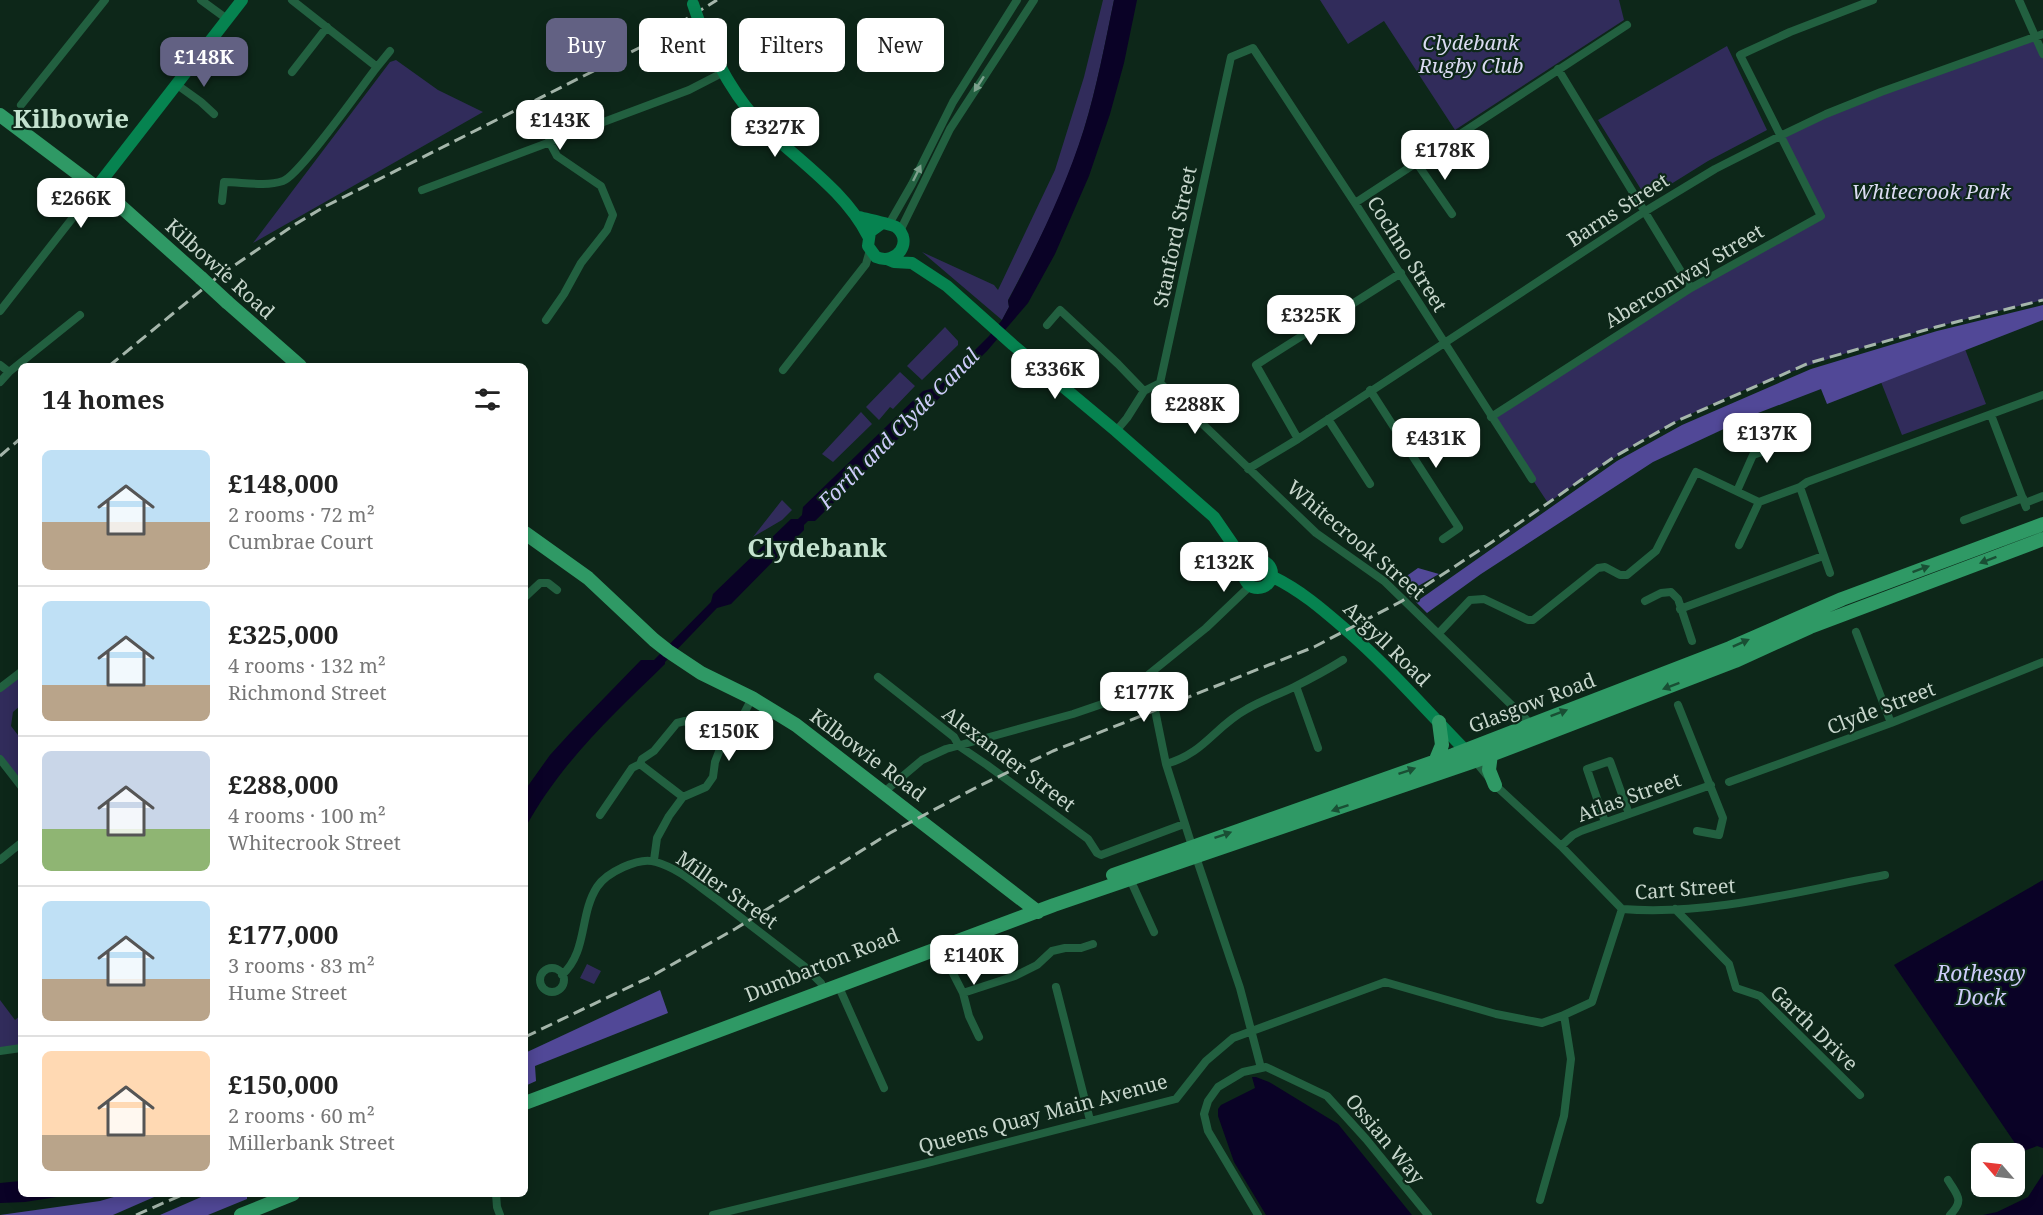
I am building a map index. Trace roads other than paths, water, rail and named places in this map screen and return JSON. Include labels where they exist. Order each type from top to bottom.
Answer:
[{"type":"main road","name":"Kilbowie Road","points":[[0,115],[96,188],[297,363]]},
{"type":"main road","name":"Glasgow Road","points":[[1034,909],[1435,762],[1465,750],[1526,719],[1730,648],[1842,599],[2043,524]]},
{"type":"main road","name":"Kilbowie Road","points":[[528,535],[588,578],[654,640],[701,673],[753,698],[796,725],[1034,909]]},
{"type":"main road","name":"Glasgow Road","points":[[1034,909],[1130,879],[1194,851],[1474,761],[1692,678],[1810,627],[2043,539]]},
{"type":"main road","points":[[1435,762],[1442,745],[1439,722]]},
{"type":"main road","points":[[1465,750],[1474,761]]},
{"type":"main road","points":[[1491,754],[1489,770],[1495,785]]},
{"type":"main road","name":"Dumbarton Road","points":[[822,987],[838,986],[940,948],[1034,909]]},
{"type":"main road","name":"Dumbarton Road","points":[[528,1101],[695,1041],[732,1025],[766,1014],[822,987],[1034,909]]},
{"type":"main road","points":[[241,1215],[286,1197]]},
{"type":"street","points":[[21,105],[105,0]]},
{"type":"street","points":[[201,0],[227,19]]},
{"type":"street","points":[[0,311],[242,0]]},
{"type":"street","points":[[292,0],[376,67]]},
{"type":"street","points":[[868,236],[873,228],[885,224],[912,184],[953,102],[1017,0]]},
{"type":"street","points":[[900,231],[950,129],[1034,0]]},
{"type":"street","points":[[1780,136],[1740,55],[1790,32],[1873,0]]},
{"type":"street","points":[[2019,0],[2039,36],[2043,54]]},
{"type":"street","points":[[693,2],[702,30],[722,73],[739,98],[762,125],[828,185],[859,217],[868,236],[870,250],[866,264],[783,370]]},
{"type":"street","points":[[1355,202],[1627,25]]},
{"type":"street","points":[[292,72],[327,27]]},
{"type":"street","name":"Barns Street","points":[[1248,469],[1298,439],[1644,212],[1715,169],[1780,136],[1881,92],[2039,36]]},
{"type":"street","name":"Cochno Street","points":[[1252,48],[1355,202],[1532,478]]},
{"type":"street","name":"Stanford Street","points":[[1160,383],[1231,57],[1252,48]]},
{"type":"street","points":[[222,201],[224,182],[269,183],[285,180],[309,155],[390,51]]},
{"type":"street","points":[[1558,69],[1691,288]]},
{"type":"street","points":[[422,190],[689,90],[722,73]]},
{"type":"street","points":[[176,84],[214,114]]},
{"type":"street","name":"Aberconway Street","points":[[1491,417],[1691,288],[1821,216],[1780,136]]},
{"type":"street","points":[[546,320],[581,263],[607,230],[613,215],[601,186],[557,156],[549,141]]},
{"type":"street","points":[[1416,162],[1452,214]]},
{"type":"street","points":[[859,217],[885,224],[900,231],[903,236],[899,253],[866,264]]},
{"type":"street","points":[[902,248],[912,263],[946,285],[1214,517],[1246,565],[1244,576],[1250,586],[1260,588],[1266,586],[1273,577],[1271,566],[1262,560],[1246,565]]},
{"type":"street","points":[[870,250],[884,259],[912,263]]},
{"type":"street","points":[[1298,439],[1256,366],[1401,273]]},
{"type":"street","points":[[1047,325],[1060,310],[1118,363],[1144,391]]},
{"type":"street","points":[[20,363],[80,315]]},
{"type":"street","points":[[0,365],[9,372]]},
{"type":"street","points":[[0,382],[18,365]]},
{"type":"street","points":[[1116,431],[1144,391],[1160,383]]},
{"type":"street","name":"Whitecrook Street","points":[[1160,383],[1316,533],[1384,581],[1526,719]]},
{"type":"street","points":[[1370,390],[1459,528],[1443,539]]},
{"type":"street","points":[[1739,544],[1760,502],[1800,487],[1807,482],[2043,395]]},
{"type":"street","points":[[1990,415],[2025,502]]},
{"type":"street","points":[[1328,419],[1370,484]]},
{"type":"street","points":[[1737,491],[1753,455],[1800,439]]},
{"type":"street","points":[[1439,633],[1470,600],[1484,599],[1528,620],[1533,620],[1598,568],[1605,567],[1623,575],[1633,571],[1656,551],[1696,472],[1760,502]]},
{"type":"street","points":[[1800,487],[1830,573]]},
{"type":"street","points":[[1964,520],[2043,496]]},
{"type":"street","points":[[1680,609],[1823,556]]},
{"type":"street","name":"Argyll Road","points":[[1273,577],[1309,598],[1370,650],[1465,750]]},
{"type":"street","points":[[528,594],[540,583],[548,583],[557,590]]},
{"type":"street","points":[[884,792],[922,760],[946,749],[1036,725],[1111,701],[1127,692],[1206,628],[1250,586]]},
{"type":"street","points":[[1645,601],[1671,592],[1678,599],[1692,641]]},
{"type":"street","points":[[1856,632],[1891,723]]},
{"type":"street","points":[[1166,764],[1190,755],[1232,718],[1246,709],[1296,686],[1343,660]]},
{"type":"street","name":"Clyde Street","points":[[1729,782],[1891,723],[2043,662]]},
{"type":"street","points":[[0,688],[18,674]]},
{"type":"street","points":[[1148,676],[1166,764],[1240,988],[1261,1068],[1243,1072],[1218,1087],[1204,1114],[1208,1131],[1258,1215]]},
{"type":"street","name":"Alexander Street","points":[[878,677],[954,737],[959,746],[1088,839],[1097,853],[1101,855],[1184,824]]},
{"type":"street","points":[[1296,686],[1318,748]]},
{"type":"street","points":[[654,860],[657,838],[669,816],[683,798],[706,787],[713,777],[715,762],[721,747],[735,731],[753,698]]},
{"type":"street","points":[[1678,705],[1723,818],[1719,835],[1697,831]]},
{"type":"street","points":[[640,765],[642,759],[654,751],[677,723],[683,721],[721,747]]},
{"type":"street","points":[[0,759],[18,782]]},
{"type":"street","name":"Cart Street","points":[[1474,761],[1495,785],[1561,846],[1622,909],[1645,911],[1719,906],[1885,875]]},
{"type":"street","points":[[1605,822],[1587,769],[1610,761],[1629,814]]},
{"type":"street","points":[[640,765],[683,798]]},
{"type":"street","points":[[600,815],[632,768],[640,765]]},
{"type":"street","name":"Atlas Street","points":[[1561,846],[1573,835],[1711,785]]},
{"type":"street","points":[[0,860],[18,845]]},
{"type":"street","name":"Miller Street","points":[[562,975],[570,968],[579,951],[586,912],[597,887],[609,874],[636,863],[654,860],[680,872],[805,967],[822,987]]},
{"type":"street","points":[[1130,879],[1154,932]]},
{"type":"street","name":"Queens Quay Main Avenue","points":[[713,1215],[1176,1099],[1206,1061],[1233,1038],[1385,982],[1496,1014],[1542,1023],[1592,1002],[1622,909]]},
{"type":"street","name":"Garth Drive","points":[[1675,909],[1729,964],[1736,988],[1760,996],[1860,1095]]},
{"type":"street","points":[[963,993],[1015,976],[1037,965],[1052,951],[1081,948],[1093,944]]},
{"type":"street","points":[[940,948],[963,993],[969,1016],[979,1037]]},
{"type":"street","points":[[838,986],[884,1088]]},
{"type":"street","points":[[1056,987],[1090,1120]]},
{"type":"street","points":[[1540,1200],[1564,1116],[1571,1059],[1564,1015]]},
{"type":"street","points":[[0,1051],[18,1048]]},
{"type":"street","name":"Ossian Way","points":[[1261,1068],[1266,1067],[1327,1096],[1366,1139],[1428,1215]]},
{"type":"street","points":[[1948,1180],[1959,1198],[1958,1207],[1950,1215]]},
{"type":"street","points":[[496,1197],[500,1215]]},
{"type":"water","name":"Forth and Clyde Canal","points":[[1114,0],[1137,0],[1124,63],[1089,176],[1055,254],[1028,303],[987,351],[815,521],[808,521],[804,525],[804,530],[731,604],[717,608],[607,722],[571,761],[528,823],[528,786],[550,755],[571,732],[641,660],[654,660],[711,602],[713,594],[791,519],[798,519],[802,515],[803,507],[923,391],[938,387],[1002,320],[1009,307],[1008,301],[1050,217],[1068,173],[1084,129]]},
{"type":"water","name":"Rothesay Dock","points":[[2043,880],[2043,1148],[2037,1146],[2025,1150],[2025,1143],[2015,1143],[1894,965]]},
{"type":"water","points":[[1252,1077],[1269,1082],[1338,1124],[1412,1215],[1266,1215],[1234,1162],[1218,1116],[1218,1109],[1221,1105],[1255,1088]]},
{"type":"water","points":[[2043,1174],[2043,1215],[1983,1215],[1997,1212],[2028,1197]]},
{"type":"water","points":[[18,1181],[18,1197],[57,1197],[0,1203],[0,1183]]},
{"type":"railway","points":[[113,363],[220,275],[294,225],[324,207],[641,47],[717,0]]},
{"type":"railway","points":[[528,1036],[650,977],[735,929],[890,833],[981,785],[1053,751],[1314,647],[1402,601],[1614,457],[1679,420],[1809,363],[2043,300]]},
{"type":"railway","points":[[0,456],[18,441]]},
{"type":"railway","points":[[136,1215],[177,1197]]},
{"type":"district","name":"Kilbowie","points":[[71,119]]},
{"type":"district","name":"Clydebank","points":[[817,548]]},
{"type":"park label","name":"Clydebank Rugby Club","points":[[1471,54]]},
{"type":"park label","name":"Whitecrook Park","points":[[1931,192]]}]
